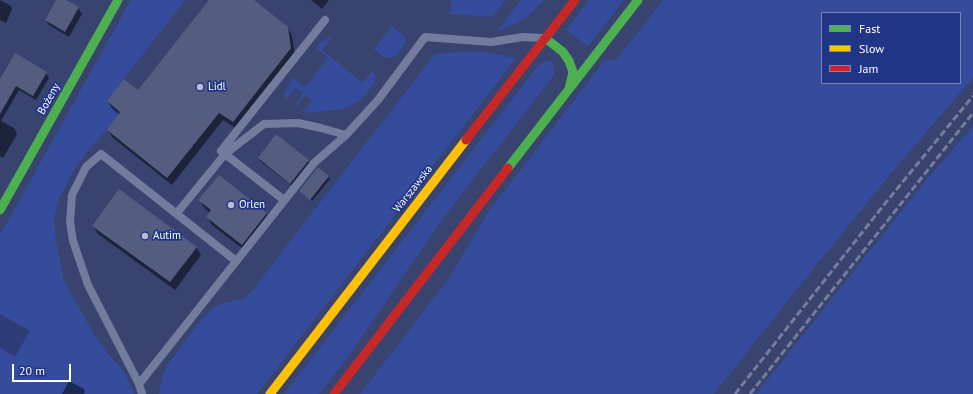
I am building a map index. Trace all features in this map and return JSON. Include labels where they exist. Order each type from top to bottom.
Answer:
[{"type":"main road","name":"Bożeny","points":[[0,210],[118,0]]},
{"type":"main road","name":"Warszawska","points":[[270,394],[575,0]]},
{"type":"main road","points":[[337,391],[638,0]]},
{"type":"main road","points":[[545,38],[563,52],[569,61],[572,79],[569,89]]},
{"type":"lane","points":[[284,200],[221,150],[325,20]]},
{"type":"lane","points":[[138,384],[314,163],[346,135],[378,100],[425,37],[491,42],[523,37],[545,38]]},
{"type":"lane","points":[[177,214],[225,154],[264,124],[298,123],[346,135]]},
{"type":"lane","points":[[142,394],[88,285],[73,241],[70,222],[72,195],[86,167],[101,154],[236,260]]},
{"type":"shaded area","points":[[131,0],[185,0],[107,101],[120,112],[107,130],[87,151],[80,162],[79,161],[59,199],[54,217],[56,240],[64,281],[94,334],[127,378],[134,394],[0,394],[0,235]]},
{"type":"shaded area","points":[[452,0],[505,0],[492,17],[449,14]]},
{"type":"shaded area","points":[[521,0],[544,0],[526,18],[496,32]]},
{"type":"shaded area","points":[[589,0],[624,0],[588,46],[566,30]]},
{"type":"shaded area","points":[[663,0],[973,0],[973,78],[903,159],[714,394],[360,394],[447,281],[489,211],[605,60],[617,59]]},
{"type":"shaded area","points":[[392,26],[404,36],[406,42],[397,55],[388,58],[383,57],[374,49]]},
{"type":"shaded area","points":[[329,38],[331,39],[322,50],[363,83],[372,71],[375,75],[375,82],[361,100],[350,106],[342,109],[305,113],[304,111],[312,101],[305,95],[297,106],[295,105],[303,93],[296,88],[288,98],[284,96],[284,94],[293,78],[305,87],[328,58],[316,48],[322,41]]},
{"type":"shaded area","points":[[483,52],[516,58],[257,394],[159,394],[167,365],[202,319],[214,307],[242,299],[250,293],[435,54]]},
{"type":"shaded area","points":[[544,61],[552,62],[554,66],[552,78],[447,213],[349,356],[319,394],[284,394],[537,67]]},
{"type":"shaded area","points":[[973,126],[973,394],[756,394],[927,179]]},
{"type":"shaded area","points":[[0,314],[30,331],[15,357],[0,348]]},
{"type":"building","points":[[56,0],[66,0],[79,7],[65,32],[45,20]]},
{"type":"building","name":"Lidl","points":[[209,0],[254,0],[288,27],[291,48],[233,122],[219,113],[167,178],[107,130],[120,112],[107,101],[124,79],[138,90]]},
{"type":"building","points":[[15,53],[47,72],[33,96],[16,86],[0,114],[0,79]]},
{"type":"building","points":[[276,134],[309,160],[290,184],[258,158]]},
{"type":"building","points":[[318,167],[329,176],[310,200],[299,191]]},
{"type":"building","name":"Orlen","points":[[219,175],[267,213],[242,245],[206,217],[211,210],[198,200]]},
{"type":"building","name":"Autim","points":[[119,189],[197,247],[170,282],[92,226]]},
{"type":"railway","points":[[735,394],[883,206],[973,96]]},
{"type":"railway","points":[[750,394],[973,113]]},
{"type":"traffic: fast","points":[[0,210],[118,0]]},
{"type":"traffic: fast","points":[[508,168],[638,0]]},
{"type":"traffic: fast","points":[[545,38],[563,52],[569,61],[573,72],[569,89]]},
{"type":"traffic: slow","points":[[270,394],[466,140]]},
{"type":"traffic: jam","points":[[466,140],[575,0]]},
{"type":"traffic: jam","points":[[334,394],[508,168]]},
{"type":"place","name":"Lidl","points":[[200,87]]},
{"type":"place","name":"Orlen","points":[[231,205]]},
{"type":"place","name":"Autim","points":[[145,236]]}]
